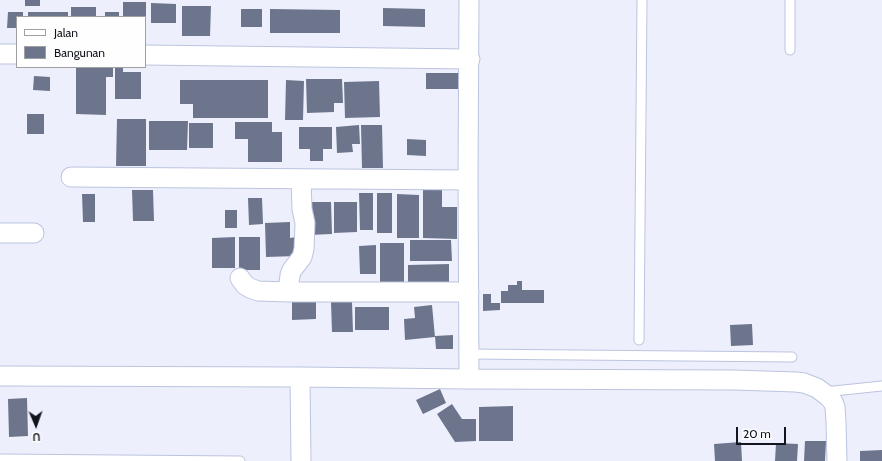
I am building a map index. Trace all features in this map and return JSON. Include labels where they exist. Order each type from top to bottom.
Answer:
[{"type":"street","points":[[469,0],[470,59],[468,180],[470,379]]},
{"type":"street","points":[[0,54],[16,54]]},
{"type":"street","points":[[146,55],[470,59]]},
{"type":"street","points":[[71,177],[468,180]]},
{"type":"street","points":[[288,292],[290,275],[302,257],[304,249],[301,179]]},
{"type":"street","points":[[0,233],[34,233]]},
{"type":"street","points":[[240,278],[245,285],[258,291],[469,292]]},
{"type":"street","points":[[0,376],[734,380],[796,382],[812,385],[823,392],[833,402],[835,407],[837,461]]},
{"type":"street","points":[[300,377],[301,461]]},
{"type":"lane","points":[[639,340],[642,0]]},
{"type":"lane","points":[[790,0],[790,50]]},
{"type":"lane","points":[[470,354],[792,357]]},
{"type":"lane","points":[[823,392],[882,386]]},
{"type":"lane","points":[[0,459],[240,461]]},
{"type":"building","points":[[25,0],[40,0],[40,6],[25,6]]},
{"type":"building","points":[[123,2],[146,2],[146,16],[123,16]]},
{"type":"building","points":[[151,3],[176,4],[176,23],[151,23]]},
{"type":"building","points":[[182,6],[211,6],[210,36],[182,36]]},
{"type":"building","points":[[71,7],[96,7],[96,16],[71,16]]},
{"type":"building","points":[[383,8],[425,9],[425,27],[383,26]]},
{"type":"building","points":[[241,9],[262,9],[262,27],[241,27]]},
{"type":"building","points":[[270,9],[340,10],[340,33],[270,33]]},
{"type":"building","points":[[8,12],[23,12],[23,16],[16,16],[16,28],[7,28]]},
{"type":"building","points":[[28,12],[68,12],[68,16],[28,16]]},
{"type":"building","points":[[105,12],[119,12],[119,16],[105,16]]},
{"type":"building","points":[[76,68],[113,68],[113,77],[106,77],[106,115],[76,114]]},
{"type":"building","points":[[115,68],[123,68],[123,72],[141,72],[141,99],[115,99]]},
{"type":"building","points":[[426,73],[460,73],[460,89],[426,89]]},
{"type":"building","points":[[34,76],[50,77],[50,91],[33,90]]},
{"type":"building","points":[[306,79],[342,79],[343,103],[334,103],[334,112],[307,113]]},
{"type":"building","points":[[180,80],[268,80],[268,118],[193,118],[193,104],[180,104]]},
{"type":"building","points":[[286,80],[304,81],[303,120],[285,120]]},
{"type":"building","points":[[379,81],[380,117],[345,118],[344,82]]},
{"type":"building","points":[[27,114],[44,114],[44,134],[27,134]]},
{"type":"building","points":[[117,119],[146,119],[146,166],[116,166]]},
{"type":"building","points":[[149,121],[188,121],[187,150],[149,150]]},
{"type":"building","points":[[235,122],[272,122],[272,132],[282,132],[282,162],[248,162],[248,139],[235,139]]},
{"type":"building","points":[[189,123],[213,123],[213,148],[189,148]]},
{"type":"building","points":[[359,125],[360,144],[352,144],[353,152],[337,153],[336,127]]},
{"type":"building","points":[[361,125],[382,125],[383,168],[362,168]]},
{"type":"building","points":[[299,127],[332,127],[332,149],[323,149],[323,161],[310,161],[310,149],[299,149]]},
{"type":"building","points":[[407,139],[426,140],[426,156],[407,155]]},
{"type":"building","points":[[132,190],[153,190],[154,221],[133,221]]},
{"type":"building","points":[[423,190],[442,190],[442,207],[457,207],[457,239],[423,238]]},
{"type":"building","points":[[359,193],[373,193],[373,230],[360,230]]},
{"type":"building","points":[[377,193],[392,193],[392,233],[377,233]]},
{"type":"building","points":[[82,194],[95,194],[95,222],[83,222]]},
{"type":"building","points":[[397,194],[419,195],[419,238],[397,238]]},
{"type":"building","points":[[248,198],[262,198],[263,224],[249,225]]},
{"type":"building","points":[[307,202],[331,202],[332,234],[308,235]]},
{"type":"building","points":[[334,202],[357,202],[357,232],[334,233]]},
{"type":"building","points":[[225,210],[237,210],[237,228],[225,228]]},
{"type":"building","points":[[290,222],[290,238],[296,237],[297,256],[266,257],[265,223]]},
{"type":"building","points":[[235,237],[235,268],[212,268],[212,238]]},
{"type":"building","points":[[239,237],[260,237],[260,270],[239,270]]},
{"type":"building","points":[[410,240],[451,240],[452,261],[410,261]]},
{"type":"building","points":[[380,243],[404,243],[404,284],[380,284]]},
{"type":"building","points":[[376,245],[376,274],[360,274],[359,246]]},
{"type":"building","points":[[449,264],[449,284],[408,285],[408,265]]},
{"type":"building","points":[[517,281],[522,281],[522,290],[544,290],[544,303],[501,303],[501,291],[508,291],[508,285],[517,285]]},
{"type":"building","points":[[483,294],[491,294],[491,303],[500,303],[500,310],[483,311]]},
{"type":"building","points":[[316,297],[316,319],[292,320],[292,298]]},
{"type":"building","points":[[331,302],[352,302],[353,332],[332,332]]},
{"type":"building","points":[[432,305],[435,337],[405,340],[404,319],[415,318],[414,307]]},
{"type":"building","points":[[355,307],[389,307],[389,330],[355,330]]},
{"type":"building","points":[[752,324],[753,345],[731,346],[730,325]]},
{"type":"building","points":[[453,335],[453,349],[436,349],[435,336]]},
{"type":"building","points":[[440,389],[446,403],[423,414],[416,400]]},
{"type":"building","points":[[27,398],[28,436],[9,437],[8,399]]},
{"type":"building","points":[[452,404],[462,419],[476,419],[476,441],[455,442],[437,414]]},
{"type":"building","points":[[513,406],[513,441],[479,441],[479,407]]},
{"type":"building","points":[[805,441],[826,441],[825,461],[804,461]]},
{"type":"building","points":[[741,442],[742,461],[715,461],[714,444]]},
{"type":"building","points":[[776,443],[798,444],[797,461],[775,461]]},
{"type":"building","points":[[882,450],[882,461],[860,461],[860,451]]}]
